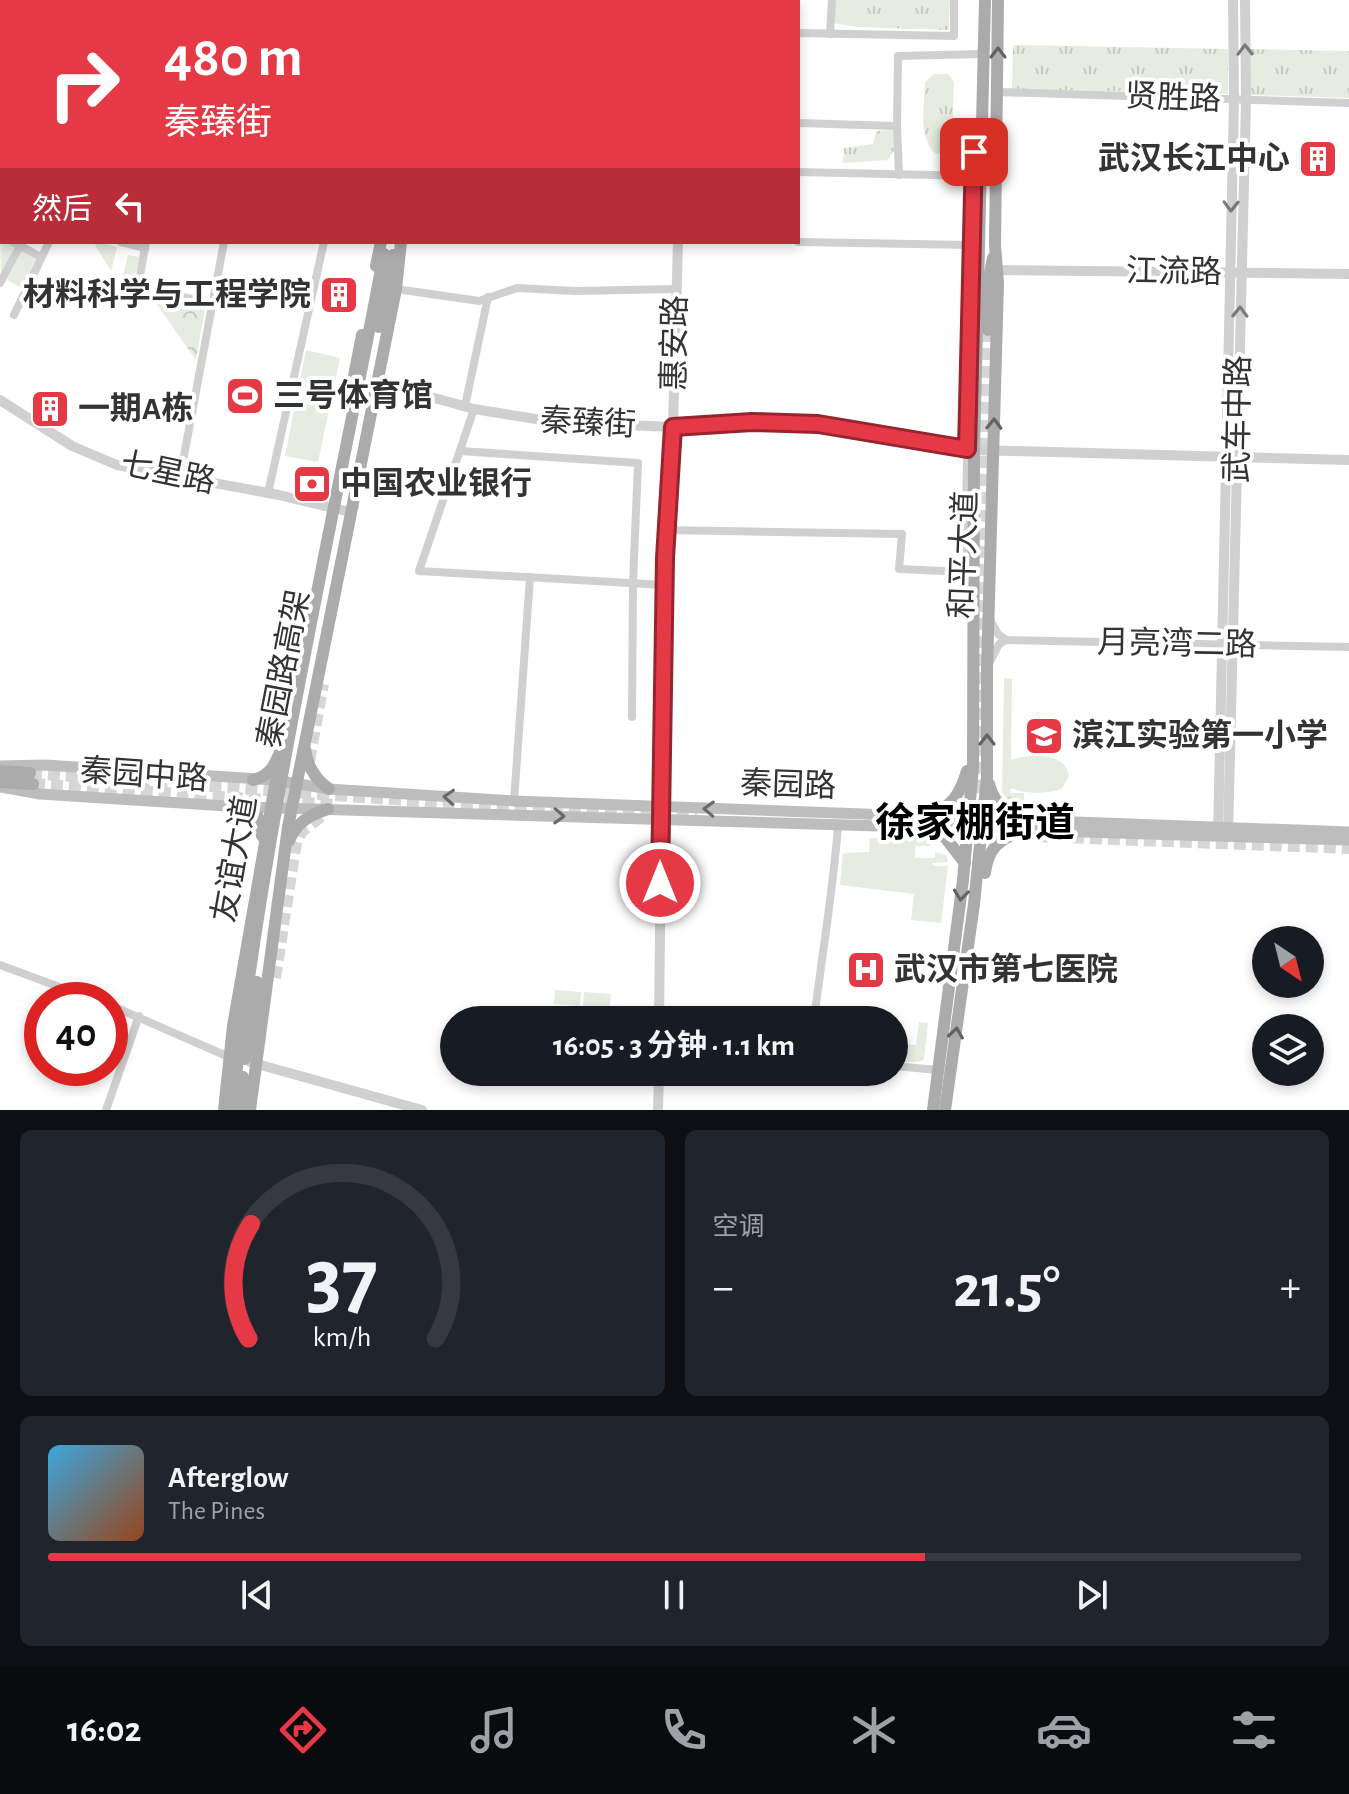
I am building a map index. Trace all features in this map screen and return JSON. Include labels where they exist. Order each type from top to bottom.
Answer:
[{"type":"main road","name":"和平大道","points":[[945,1110],[974,904],[976,824],[970,449],[985,0]]},
{"type":"main road","name":"和平大道","points":[[933,1110],[965,863],[987,777],[988,615],[998,270],[995,245],[998,0]]},
{"type":"main road","name":"友谊大道","points":[[250,1110],[288,809],[306,736],[396,289],[399,244]]},
{"type":"main road","points":[[988,330],[989,278],[995,245]]},
{"type":"main road","name":"友谊大道","points":[[224,1110],[229,1057],[262,846],[383,247]]},
{"type":"main road","name":"秦园路高架","points":[[232,1110],[240,1032],[282,774],[383,247]]},
{"type":"main road","name":"秦园路高架","points":[[241,1110],[251,1022],[295,747],[383,247]]},
{"type":"main road","points":[[341,587],[342,556]]},
{"type":"main road","points":[[306,736],[305,751],[309,766],[317,779],[329,789]]},
{"type":"main road","points":[[253,780],[264,777],[274,768],[282,747]]},
{"type":"main road","name":"秦园中路","points":[[0,768],[45,765],[275,780]]},
{"type":"main road","points":[[931,816],[957,799],[966,772],[973,767]]},
{"type":"main road","points":[[0,768],[32,778],[0,784]]},
{"type":"main road","points":[[987,777],[995,801],[1006,812],[1059,815],[1066,822]]},
{"type":"main road","name":"秦园路","points":[[275,780],[329,789],[838,826],[908,828],[1066,822],[1349,840]]},
{"type":"main road","name":"秦园中路","points":[[0,784],[40,794],[288,809]]},
{"type":"main road","points":[[243,807],[258,817],[262,828],[262,846]]},
{"type":"main road","name":"秦园路","points":[[288,809],[931,816],[1020,831],[1349,832]]},
{"type":"main road","points":[[279,887],[291,836],[297,826],[310,816],[328,809]]},
{"type":"main road","points":[[908,828],[913,832],[944,836],[965,863]]},
{"type":"main road","points":[[974,904],[983,894],[990,850],[1004,838],[1020,831]]},
{"type":"main road","points":[[259,1045],[275,978]]},
{"type":"street","points":[[830,34],[832,0]]},
{"type":"street","points":[[800,33],[954,36],[954,0]]},
{"type":"street","name":"武车中路","points":[[1223,833],[1235,273],[1233,0]]},
{"type":"street","name":"武车中路","points":[[1235,273],[1246,100],[1245,0]]},
{"type":"street","points":[[899,175],[898,56],[983,54]]},
{"type":"street","name":"贤胜路","points":[[998,92],[1349,103]]},
{"type":"street","points":[[800,123],[897,126]]},
{"type":"street","points":[[666,530],[902,534],[899,569],[965,572],[970,449],[971,245],[977,176],[800,172]]},
{"type":"street","points":[[800,242],[971,245]]},
{"type":"street","points":[[0,283],[18,244]]},
{"type":"street","points":[[20,244],[41,257]]},
{"type":"street","points":[[14,315],[48,244]]},
{"type":"street","points":[[180,477],[224,244]]},
{"type":"street","points":[[268,493],[324,244]]},
{"type":"street","name":"惠安路","points":[[659,1006],[664,585],[673,427],[678,244]]},
{"type":"street","points":[[146,245],[140,275],[148,290],[212,303]]},
{"type":"street","name":"江流路","points":[[998,270],[1349,274]]},
{"type":"street","points":[[396,289],[479,301],[517,288],[575,291],[676,289]]},
{"type":"street","points":[[488,297],[460,451],[419,571],[664,585]]},
{"type":"street","name":"秦臻街","points":[[377,382],[469,408],[554,422],[673,427],[752,422],[818,424],[993,451],[1349,460]]},
{"type":"street","name":"七星路","points":[[0,400],[72,446],[117,465],[268,493],[350,512]]},
{"type":"street","points":[[460,451],[638,463],[632,717]]},
{"type":"street","points":[[514,801],[530,577]]},
{"type":"street","points":[[987,669],[999,644],[1006,640],[998,634],[988,615]]},
{"type":"street","name":"月亮湾二路","points":[[1006,640],[1349,647]]},
{"type":"street","points":[[816,1006],[838,826]]},
{"type":"street","points":[[0,965],[46,982]]},
{"type":"street","points":[[128,1012],[229,1057],[422,1110]]},
{"type":"street","points":[[106,1110],[139,1016]]},
{"type":"street","points":[[908,1067],[938,1070]]},
{"type":"street","points":[[658,1110],[659,1086]]},
{"type":"green space","points":[[834,0],[950,0],[949,30],[857,27],[833,23]]},
{"type":"green space","points":[[1013,45],[1228,49],[1228,94],[1012,89]]},
{"type":"green space","points":[[1250,49],[1349,51],[1349,98],[1251,95]]},
{"type":"green space","points":[[934,74],[948,74],[954,82],[952,142],[948,151],[936,154],[926,140],[923,121],[925,82]]},
{"type":"green space","points":[[893,130],[895,149],[888,160],[843,163],[844,148],[873,144],[876,131]]},
{"type":"green space","points":[[0,244],[15,246],[1,273]]},
{"type":"green space","points":[[95,245],[117,247],[111,271]]},
{"type":"green space","points":[[22,250],[37,258],[22,288],[7,280]]},
{"type":"green space","points":[[128,255],[139,257],[134,282],[122,280]]},
{"type":"green space","points":[[157,297],[205,308],[196,360],[155,302]]},
{"type":"green space","points":[[306,350],[340,358],[318,462],[285,456]]},
{"type":"green space","points":[[1004,678],[1012,679],[1011,760],[1046,756],[1062,763],[1069,777],[1061,789],[1036,793],[1011,788],[1010,793],[1002,793]]},
{"type":"green space","points":[[1002,793],[1024,793],[1024,801],[1040,801],[1040,806],[1013,804]]},
{"type":"green space","points":[[870,838],[929,840],[931,846],[915,846],[915,858],[935,858],[935,852],[946,855],[948,862],[932,863],[933,866],[948,866],[941,923],[911,920],[914,894],[840,885],[843,853],[869,852]]},
{"type":"green space","points":[[555,990],[581,992],[580,1006],[554,1004]]},
{"type":"green space","points":[[584,992],[611,994],[609,1006],[583,1006]]},
{"type":"green space","points":[[919,1022],[928,1023],[924,1060],[908,1062],[908,1044],[916,1045]]},
{"type":"tunnel","points":[[988,330],[978,773],[987,802],[1008,823]]},
{"type":"tunnel","points":[[309,761],[323,684]]},
{"type":"tunnel","points":[[30,773],[460,804],[697,815]]},
{"type":"tunnel","points":[[33,784],[335,805]]},
{"type":"tunnel","points":[[275,978],[296,842],[302,831],[323,815]]},
{"type":"tunnel","points":[[1036,836],[1349,848]]},
{"type":"place","name":"武汉长江中心","points":[[1318,159]]},
{"type":"place","name":"材料科学与工程学院","points":[[339,295]]},
{"type":"place","name":"三号体育馆","points":[[245,396]]},
{"type":"place","name":"一期A栋","points":[[50,409]]},
{"type":"place","name":"中国农业银行","points":[[312,484]]},
{"type":"place","name":"滨江实验第一小学","points":[[1044,736]]},
{"type":"place","name":"武汉市第七医院","points":[[866,970]]},
{"type":"district","name":"徐家棚街道","points":[[975,824]]},
{"type":"route","points":[[660,883],[665,558],[673,427],[752,422],[818,424],[967,449],[974,152]]}]
